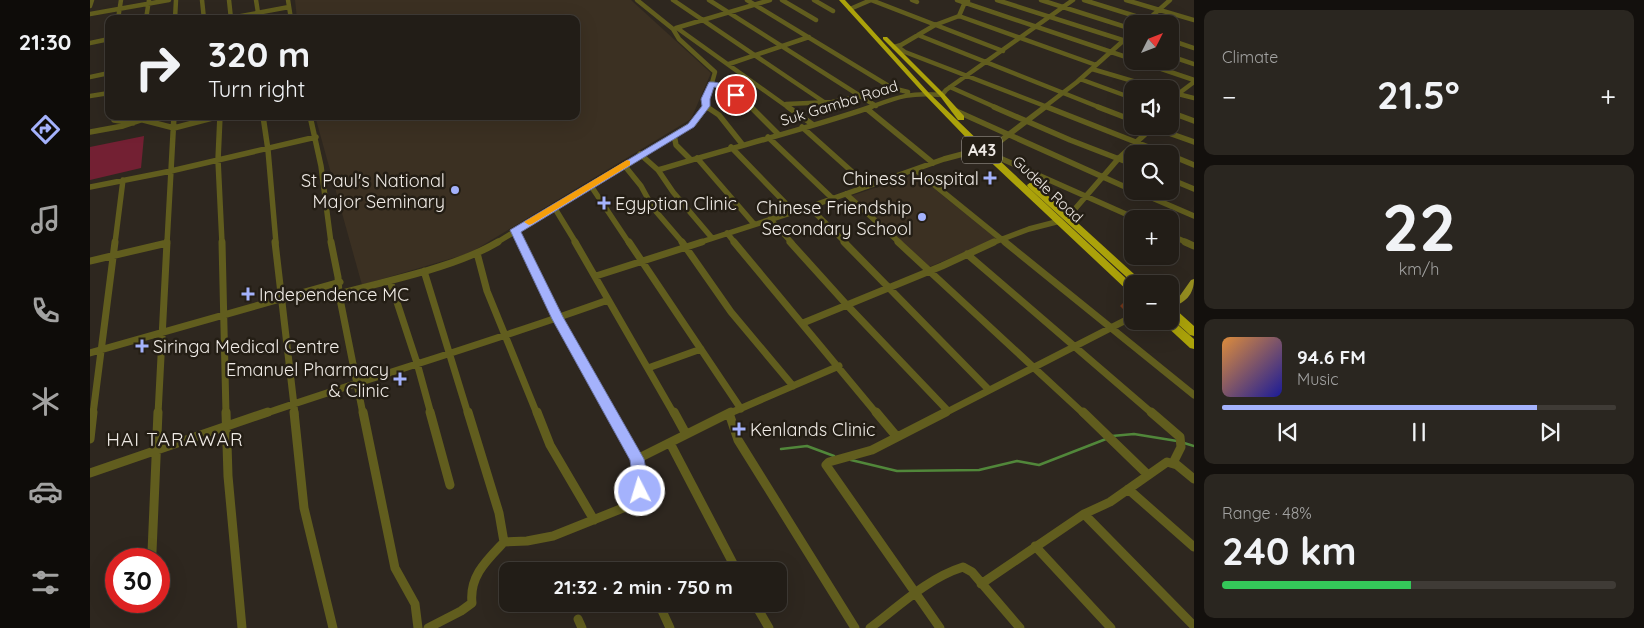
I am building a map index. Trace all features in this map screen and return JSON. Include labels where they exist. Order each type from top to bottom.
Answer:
[{"type":"highway","name":"Gudele Road","points":[[842,0],[896,47],[942,95],[986,149],[1002,159],[1130,275]]},
{"type":"highway","name":"Gudele Road","points":[[850,0],[853,8],[923,93],[986,149],[1124,281]]},
{"type":"highway","points":[[1179,319],[1194,332]]},
{"type":"highway","points":[[1178,330],[1194,345]]},
{"type":"main road","points":[[1179,300],[1193,284]]},
{"type":"street","points":[[90,6],[92,0]]},
{"type":"street","points":[[118,15],[121,0]]},
{"type":"street","points":[[90,14],[148,2],[169,0]]},
{"type":"street","points":[[176,0],[176,15]]},
{"type":"street","points":[[202,0],[204,15]]},
{"type":"street","points":[[229,0],[229,15]]},
{"type":"street","points":[[256,0],[258,13]]},
{"type":"street","points":[[288,0],[290,15]]},
{"type":"street","points":[[637,0],[812,124]]},
{"type":"street","points":[[673,0],[824,102]]},
{"type":"street","points":[[709,0],[876,106]]},
{"type":"street","points":[[747,0],[892,88],[903,92],[923,93]]},
{"type":"street","points":[[675,28],[770,0]]},
{"type":"street","points":[[782,0],[816,20]]},
{"type":"street","points":[[814,0],[833,11]]},
{"type":"street","points":[[853,8],[871,0],[1002,51]]},
{"type":"street","points":[[957,0],[1124,56]]},
{"type":"street","points":[[959,16],[965,2],[970,0]]},
{"type":"street","points":[[997,0],[1124,41]]},
{"type":"street","points":[[1041,0],[1124,26]]},
{"type":"street","points":[[942,95],[950,87],[1072,0]]},
{"type":"street","points":[[1084,0],[1132,15]]},
{"type":"street","points":[[1126,0],[1194,20]]},
{"type":"street","points":[[1154,15],[1170,0]]},
{"type":"street","points":[[146,15],[148,2]]},
{"type":"street","points":[[246,15],[289,7]]},
{"type":"street","points":[[896,47],[935,25],[959,16],[1096,65]]},
{"type":"street","points":[[339,294],[424,272],[478,253],[694,123],[706,106],[706,99],[715,72],[679,39],[675,28]]},
{"type":"street","points":[[918,35],[1124,117]]},
{"type":"street","points":[[729,64],[809,37]]},
{"type":"street","points":[[90,43],[105,41]]},
{"type":"street","points":[[596,276],[934,163],[986,149],[1009,136],[1026,120],[1080,79],[1124,41]]},
{"type":"street","points":[[1179,43],[1194,48]]},
{"type":"street","points":[[896,47],[1144,145]]},
{"type":"street","points":[[1179,59],[1194,64]]},
{"type":"street","points":[[1092,69],[1129,80]]},
{"type":"street","points":[[1163,70],[1194,81]]},
{"type":"street","points":[[90,76],[105,73]]},
{"type":"street","points":[[1080,79],[1124,95]]},
{"type":"street","points":[[1179,93],[1194,81]]},
{"type":"street","points":[[711,84],[723,86],[730,93],[736,95],[748,104],[778,134]]},
{"type":"street","points":[[950,87],[1124,161]]},
{"type":"street","name":"Suk Gamba Road","points":[[658,170],[731,147],[867,109],[905,95],[923,93],[942,95]]},
{"type":"street","points":[[90,96],[105,94]]},
{"type":"street","points":[[1179,94],[1194,98]]},
{"type":"street","points":[[786,104],[824,102],[862,96]]},
{"type":"street","points":[[706,106],[714,110],[742,144]]},
{"type":"street","points":[[867,109],[934,163]]},
{"type":"street","points":[[954,110],[1124,186]]},
{"type":"street","points":[[1179,115],[1194,121]]},
{"type":"street","points":[[106,129],[113,120]]},
{"type":"street","points":[[122,120],[133,123]]},
{"type":"street","points":[[90,132],[143,120],[174,128],[205,120]]},
{"type":"street","points":[[152,548],[155,451],[174,120]]},
{"type":"street","points":[[220,120],[218,160],[226,426],[232,530],[242,628]]},
{"type":"street","points":[[264,120],[304,508],[333,628]]},
{"type":"street","points":[[311,120],[324,180],[334,256],[340,282],[339,294],[395,568],[413,599],[418,628]]},
{"type":"street","points":[[802,127],[868,186]]},
{"type":"street","points":[[674,135],[676,145],[694,159],[754,224]]},
{"type":"street","points":[[1068,218],[1118,158],[1144,135]]},
{"type":"street","points":[[1174,135],[1194,142]]},
{"type":"street","points":[[90,187],[268,150],[316,137]]},
{"type":"street","points":[[768,137],[832,198]]},
{"type":"street","points":[[731,147],[793,211]]},
{"type":"street","points":[[640,154],[658,170],[673,192],[712,238]]},
{"type":"street","points":[[1002,159],[1124,213]]},
{"type":"street","points":[[1179,159],[1194,165]]},
{"type":"street","points":[[624,165],[641,186],[653,208],[686,247],[731,312],[793,386]]},
{"type":"street","points":[[916,170],[1194,394]]},
{"type":"street","points":[[90,439],[124,180]]},
{"type":"street","points":[[1179,183],[1194,189]]},
{"type":"street","points":[[591,186],[640,262],[741,408]]},
{"type":"street","points":[[846,194],[1057,387],[1148,475]]},
{"type":"street","points":[[1157,200],[1194,216]]},
{"type":"street","points":[[554,206],[686,434]]},
{"type":"street","points":[[809,206],[989,390]]},
{"type":"street","points":[[770,219],[846,304],[948,411]]},
{"type":"street","points":[[803,323],[846,304],[891,288],[1001,238],[1028,228],[1060,221]]},
{"type":"street","points":[[428,628],[461,611],[472,603],[470,595],[475,573],[504,542],[528,541],[553,536],[628,506],[638,496],[640,491],[637,459],[558,319],[515,230]]},
{"type":"street","points":[[727,233],[897,437]]},
{"type":"street","points":[[1179,238],[1194,246]]},
{"type":"street","points":[[90,261],[167,243]]},
{"type":"street","points":[[478,253],[487,291],[550,445],[594,520]]},
{"type":"street","points":[[968,254],[1180,436],[1181,447],[1173,463]]},
{"type":"street","points":[[424,272],[499,512],[504,542]]},
{"type":"street","points":[[390,281],[417,363],[450,485]]},
{"type":"street","points":[[90,353],[283,296],[340,282]]},
{"type":"street","points":[[90,473],[357,382],[558,319],[608,300]]},
{"type":"street","points":[[940,628],[833,478],[826,465],[829,462],[872,450],[1124,321]]},
{"type":"street","points":[[648,368],[701,348]]},
{"type":"street","points":[[637,459],[741,408],[839,366]]},
{"type":"street","points":[[729,414],[738,440],[855,628]]},
{"type":"street","points":[[670,443],[732,562]]},
{"type":"street","points":[[981,584],[1084,514],[1110,502],[1167,462],[1173,463],[1194,479]]},
{"type":"street","points":[[1128,489],[1194,548]]},
{"type":"street","points":[[1084,514],[1194,626]]},
{"type":"street","points":[[1035,546],[1112,628]]},
{"type":"street","points":[[870,628],[915,594],[954,568],[963,567],[972,572],[1020,628]]},
{"type":"street","points":[[663,612],[670,628]]},
{"type":"street","points":[[760,612],[769,628]]},
{"type":"shaded area","name":"St Paul's National Major Seminary","points":[[295,0],[631,0],[711,73],[691,119],[678,127],[470,253],[362,285],[316,120],[580,120],[580,15],[297,15]]},
{"type":"shaded area","points":[[144,136],[141,168],[90,180],[90,147]]},
{"type":"shaded area","name":"Chinese Friendship Secondary School","points":[[916,174],[997,239],[929,267],[851,196]]},
{"type":"waterway","points":[[1112,436],[1134,434],[1177,441]]},
{"type":"waterway","points":[[851,460],[897,471],[979,470],[1017,461],[1039,465],[1106,439]]},
{"type":"waterway","points":[[1184,443],[1194,446]]},
{"type":"waterway","points":[[781,449],[807,446],[834,456]]},
{"type":"slow traffic","points":[[529,222],[627,163]]},
{"type":"place","name":"Chiness Hospital","points":[[990,178]]},
{"type":"place","name":"St Paul's National Major Seminary","points":[[455,190]]},
{"type":"place","name":"Egyptian Clinic","points":[[604,203]]},
{"type":"place","name":"Chinese Friendship Secondary School","points":[[922,217]]},
{"type":"place","name":"Independence MC","points":[[248,294]]},
{"type":"place","name":"Siringa Medical Centre","points":[[142,346]]},
{"type":"place","name":"Emanuel Pharmacy & Clinic","points":[[400,379]]},
{"type":"place","name":"Kenlands Clinic","points":[[739,429]]},
{"type":"district","name":"HAI TARAWAR","points":[[175,439]]},
{"type":"route","points":[[640,491],[637,459],[558,319],[515,230],[691,125],[706,106],[708,90],[711,84],[723,86],[730,93],[736,95]]}]
